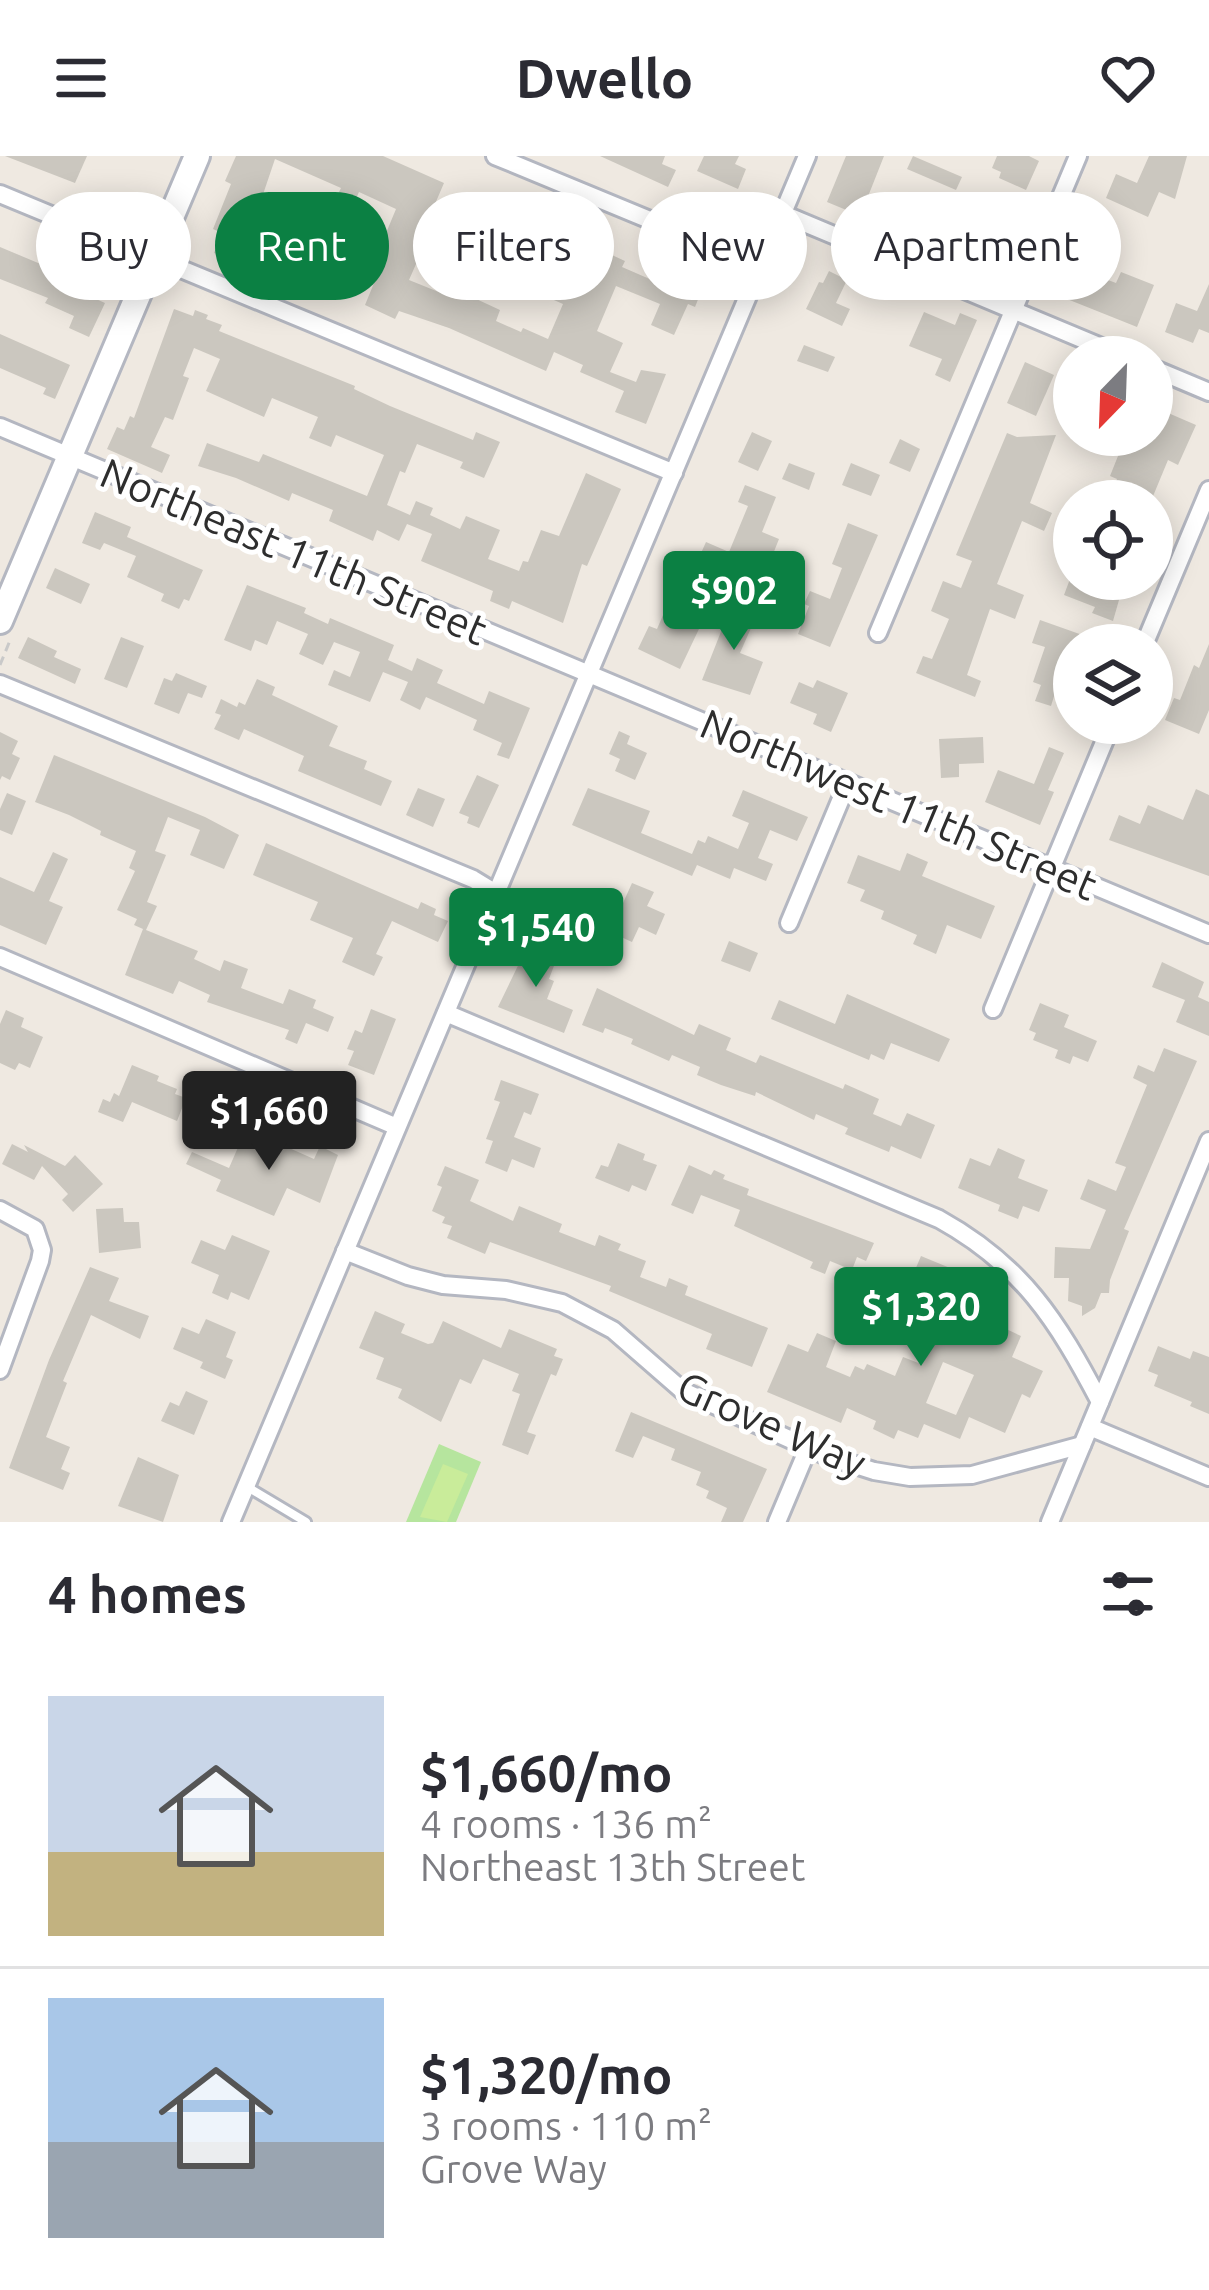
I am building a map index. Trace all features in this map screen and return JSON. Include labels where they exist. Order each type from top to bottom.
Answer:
[{"type":"street","points":[[181,192],[196,156]]},
{"type":"street","points":[[495,156],[638,215]]},
{"type":"street","points":[[792,192],[807,156]]},
{"type":"street","points":[[878,633],[1078,156]]},
{"type":"street","points":[[0,194],[36,208]]},
{"type":"street","points":[[807,224],[1075,336]]},
{"type":"street","points":[[191,271],[674,473]]},
{"type":"street","points":[[0,621],[136,300]]},
{"type":"street","points":[[231,1522],[747,300]]},
{"type":"street","points":[[1173,377],[1209,392]]},
{"type":"street","name":"Northeast 11th Street","points":[[0,427],[588,675]]},
{"type":"street","points":[[1153,624],[1209,490]]},
{"type":"street","name":"Northwest 11th Street","points":[[588,675],[1209,934]]},
{"type":"street","points":[[0,684],[496,892]]},
{"type":"street","points":[[993,1009],[1103,744]]},
{"type":"street","points":[[789,922],[848,782]]},
{"type":"street","points":[[0,957],[398,1127]]},
{"type":"street","points":[[446,1013],[939,1219],[971,1237],[1019,1276],[1043,1304],[1100,1402]]},
{"type":"street","points":[[1050,1522],[1209,1142]]},
{"type":"street","points":[[0,1210],[35,1229],[42,1250],[0,1370]]},
{"type":"street","name":"Grove Way","points":[[345,1251],[443,1285],[506,1290],[562,1303],[613,1330],[682,1391],[827,1456],[874,1471],[935,1478],[996,1471],[1086,1436]]},
{"type":"street","points":[[1086,1436],[1209,1477]]},
{"type":"street","points":[[777,1522],[809,1446]]},
{"type":"lane","points":[[246,1486],[306,1522]]},
{"type":"green space","points":[[439,1444],[481,1462],[456,1522],[406,1522]]},
{"type":"green space","points":[[443,1464],[468,1474],[447,1522],[420,1517]]},
{"type":"building","points":[[5,156],[87,156],[75,183]]},
{"type":"building","points":[[236,156],[383,156],[444,183],[440,192],[413,192],[409,280],[413,282],[413,300],[478,300],[500,310],[496,321],[548,339],[563,304],[554,300],[610,300],[597,331],[623,343],[610,372],[636,382],[641,370],[666,374],[646,424],[615,412],[624,391],[580,372],[583,365],[554,352],[546,371],[449,328],[399,311],[395,319],[365,305],[367,300],[389,300],[389,226],[396,209],[389,206],[389,192],[339,192],[341,188],[275,159],[264,192],[228,192],[231,184],[225,181]]},
{"type":"building","points":[[600,156],[665,156],[662,164],[676,170],[668,187]]},
{"type":"building","points":[[704,156],[739,156],[735,164],[746,169],[738,189],[697,171]]},
{"type":"building","points":[[846,156],[884,156],[870,192],[831,192]]},
{"type":"building","points":[[913,156],[962,177],[956,190],[907,169]]},
{"type":"building","points":[[997,156],[1029,156],[1039,161],[1026,190],[999,178],[1001,172],[992,168]]},
{"type":"building","points":[[1149,156],[1187,156],[1175,199],[1159,192],[1148,217],[1121,205],[1121,192],[1108,192],[1116,174],[1137,183]]},
{"type":"building","points":[[0,247],[36,262],[36,293],[0,279]]},
{"type":"building","points":[[614,256],[625,261],[622,267],[638,274],[638,295],[616,286],[614,291]]},
{"type":"building","points":[[831,272],[831,300],[850,309],[842,326],[806,309],[819,282]]},
{"type":"building","points":[[1121,272],[1154,285],[1137,327],[1070,300],[1121,300]]},
{"type":"building","points":[[1209,284],[1209,333],[1199,329],[1193,343],[1165,332],[1176,303],[1197,311]]},
{"type":"building","points":[[650,300],[698,300],[695,307],[688,304],[674,335],[651,325],[660,304]]},
{"type":"building","points":[[45,303],[105,303],[89,337],[69,328],[74,316]]},
{"type":"building","points":[[174,309],[208,315],[206,319],[222,325],[219,331],[473,440],[476,432],[500,442],[484,478],[460,468],[463,462],[417,444],[387,505],[410,515],[416,501],[433,508],[430,515],[460,529],[466,516],[500,530],[488,559],[519,571],[523,561],[528,562],[541,530],[559,536],[586,473],[621,489],[587,566],[582,564],[563,623],[512,601],[509,609],[490,601],[493,591],[421,561],[432,534],[407,524],[399,541],[377,530],[373,541],[329,521],[333,510],[292,493],[289,501],[198,466],[207,443],[259,462],[263,454],[367,496],[384,455],[336,435],[331,447],[309,438],[318,417],[272,398],[264,417],[206,391],[220,359],[194,348],[183,376],[189,378],[173,420],[165,417],[151,447],[170,455],[162,473],[107,449],[117,427],[124,430],[130,416],[134,418]]},
{"type":"building","points":[[924,312],[955,325],[960,313],[977,320],[950,382],[935,375],[942,359],[909,346]]},
{"type":"building","points":[[0,334],[70,365],[55,399],[43,394],[46,388],[0,368]]},
{"type":"building","points":[[804,345],[835,357],[828,372],[797,361]]},
{"type":"building","points":[[1025,362],[1053,375],[1036,416],[1007,403]]},
{"type":"building","points":[[1173,415],[1196,425],[1178,465],[1168,460],[1160,480],[1110,476],[1118,456],[1173,456]]},
{"type":"building","points":[[752,432],[772,441],[758,471],[738,462]]},
{"type":"building","points":[[1007,433],[1053,435],[1030,503],[1052,513],[1044,531],[1022,521],[997,584],[1024,595],[1015,619],[990,609],[967,675],[981,681],[975,697],[916,673],[923,656],[932,659],[949,619],[931,611],[943,581],[961,588],[972,561],[956,555]]},
{"type":"building","points":[[900,439],[920,449],[910,472],[889,463]]},
{"type":"building","points":[[789,463],[815,473],[809,490],[782,479]]},
{"type":"building","points":[[851,463],[880,475],[871,496],[842,485]]},
{"type":"building","points":[[745,485],[776,497],[762,532],[779,539],[771,559],[750,551],[730,599],[716,593],[680,669],[638,649],[649,626],[657,629],[679,578],[688,582],[706,542],[729,552],[748,506],[738,502]]},
{"type":"building","points":[[95,512],[131,527],[127,537],[203,570],[189,601],[184,599],[179,609],[161,601],[164,594],[127,577],[136,556],[104,543],[100,550],[82,543]]},
{"type":"building","points":[[848,523],[878,535],[830,647],[798,634],[810,591],[830,599],[842,568],[832,564]]},
{"type":"building","points":[[55,568],[90,584],[81,604],[46,588]]},
{"type":"building","points":[[247,585],[306,608],[304,613],[328,624],[330,618],[394,645],[388,660],[412,671],[417,658],[443,670],[437,683],[484,704],[489,691],[530,708],[509,759],[497,755],[502,743],[473,730],[477,720],[426,697],[420,710],[400,700],[408,682],[383,672],[370,702],[328,685],[334,670],[350,677],[360,652],[334,642],[323,665],[299,654],[308,634],[277,621],[267,645],[255,640],[251,651],[224,640]]},
{"type":"building","points":[[1077,600],[1119,600],[1113,621],[1092,613],[1095,607]]},
{"type":"building","points":[[733,601],[758,612],[740,653],[763,662],[750,695],[702,680]]},
{"type":"building","points":[[1040,620],[1053,625],[1051,706],[1035,701],[1041,685],[1033,682],[1045,647],[1032,643]]},
{"type":"building","points":[[28,637],[57,651],[54,657],[81,669],[75,684],[18,658]]},
{"type":"building","points":[[121,637],[144,646],[127,688],[104,679]]},
{"type":"building","points":[[1209,644],[1209,710],[1199,734],[1173,723],[1173,700],[1180,700],[1194,665],[1199,668]]},
{"type":"building","points":[[176,673],[207,686],[202,698],[188,693],[179,714],[154,704],[164,678],[172,681]]},
{"type":"building","points":[[257,679],[275,687],[272,695],[338,726],[329,746],[367,761],[364,769],[392,781],[381,806],[298,771],[304,756],[244,729],[239,740],[214,729],[221,715],[215,713],[221,699],[237,707],[239,702],[245,705]]},
{"type":"building","points":[[817,680],[848,693],[831,732],[813,724],[817,714],[790,703],[799,682],[813,688]]},
{"type":"building","points":[[619,731],[630,736],[627,744],[647,753],[635,780],[615,771],[620,759],[609,754]]},
{"type":"building","points":[[0,732],[18,741],[12,754],[20,758],[10,780],[2,776],[0,780]]},
{"type":"building","points":[[983,737],[984,763],[959,764],[959,777],[941,778],[939,739]]},
{"type":"building","points":[[1049,747],[1064,753],[1040,825],[985,802],[998,770],[1034,784]]},
{"type":"building","points":[[54,755],[239,835],[224,869],[190,855],[200,830],[168,817],[155,851],[166,855],[147,902],[157,906],[146,930],[198,951],[194,959],[220,971],[224,960],[248,969],[241,988],[283,1004],[289,989],[316,1000],[313,1008],[334,1017],[328,1032],[306,1023],[297,1044],[285,1039],[289,1030],[207,1002],[210,995],[179,981],[173,994],[125,975],[143,929],[134,925],[137,919],[117,910],[135,871],[129,868],[136,851],[35,802]]},
{"type":"building","points":[[477,775],[499,785],[479,828],[459,813]]},
{"type":"building","points":[[418,788],[445,799],[433,827],[406,815]]},
{"type":"building","points":[[588,788],[650,811],[641,833],[692,854],[698,840],[705,843],[708,836],[738,849],[749,823],[732,816],[743,790],[808,817],[797,841],[770,830],[758,858],[773,864],[766,881],[734,868],[730,879],[697,865],[692,876],[572,825]]},
{"type":"building","points":[[1196,789],[1209,795],[1209,876],[1109,840],[1119,815],[1140,824],[1148,805],[1183,820]]},
{"type":"building","points":[[7,793],[26,801],[12,835],[0,830],[0,809]]},
{"type":"building","points":[[266,843],[418,909],[421,902],[436,909],[434,915],[448,921],[438,942],[392,921],[376,954],[383,957],[374,976],[342,962],[353,938],[310,920],[318,902],[253,875]]},
{"type":"building","points":[[53,852],[68,859],[49,901],[63,907],[46,945],[0,925],[0,877],[34,892]]},
{"type":"building","points":[[907,853],[928,862],[922,876],[995,906],[981,939],[947,925],[936,954],[913,944],[917,935],[881,919],[884,911],[860,901],[865,890],[847,883],[858,855],[900,871]]},
{"type":"building","points":[[632,883],[654,892],[647,906],[665,914],[656,935],[639,927],[632,942],[610,932]]},
{"type":"building","points":[[729,941],[758,953],[750,972],[721,961]]},
{"type":"building","points":[[528,945],[560,950],[547,999],[573,1010],[564,1033],[498,1007]]},
{"type":"building","points":[[1162,962],[1204,982],[1198,997],[1209,1002],[1209,1036],[1176,1022],[1185,1000],[1152,987]]},
{"type":"building","points":[[597,988],[694,1035],[699,1024],[731,1038],[726,1050],[756,1063],[760,1055],[879,1099],[873,1114],[901,1126],[907,1113],[935,1125],[921,1159],[845,1134],[848,1128],[816,1114],[814,1120],[756,1092],[755,1096],[697,1075],[700,1067],[672,1055],[669,1061],[631,1044],[633,1039],[582,1025]]},
{"type":"building","points":[[847,994],[950,1039],[939,1062],[891,1043],[884,1060],[871,1054],[869,1060],[771,1019],[779,1000],[835,1024]]},
{"type":"building","points":[[1040,1003],[1069,1015],[1064,1027],[1097,1041],[1088,1062],[1073,1056],[1070,1064],[1055,1058],[1058,1050],[1033,1040],[1036,1033],[1029,1030]]},
{"type":"building","points":[[371,1009],[396,1019],[374,1075],[348,1065],[354,1051],[347,1049],[355,1030],[362,1033]]},
{"type":"building","points":[[6,1010],[24,1018],[21,1027],[43,1037],[30,1068],[19,1063],[15,1070],[0,1063],[0,1024]]},
{"type":"building","points":[[1164,1048],[1197,1061],[1124,1229],[1129,1231],[1109,1293],[1101,1293],[1095,1308],[1082,1316],[1082,1306],[1068,1301],[1069,1278],[1054,1278],[1055,1247],[1090,1249],[1106,1210],[1080,1199],[1088,1179],[1116,1191],[1126,1167],[1115,1163],[1147,1085],[1133,1078],[1138,1065],[1154,1072]]},
{"type":"building","points":[[132,1065],[159,1076],[157,1081],[186,1098],[177,1121],[132,1102],[123,1122],[98,1112],[103,1099],[110,1102],[114,1093],[119,1096]]},
{"type":"building","points":[[501,1080],[539,1094],[531,1115],[524,1112],[514,1137],[541,1148],[534,1168],[512,1159],[507,1172],[485,1163],[493,1141],[486,1139],[500,1102],[494,1100]]},
{"type":"building","points":[[246,1129],[314,1159],[320,1146],[338,1155],[320,1203],[287,1188],[274,1216],[216,1191],[221,1180],[186,1164],[192,1152],[229,1168]]},
{"type":"building","points":[[618,1143],[645,1154],[643,1160],[657,1165],[646,1191],[632,1185],[629,1192],[595,1178],[601,1165],[608,1167]]},
{"type":"building","points":[[12,1144],[28,1152],[24,1145],[65,1166],[75,1155],[103,1184],[73,1212],[62,1200],[68,1194],[42,1166],[34,1180],[2,1164]]},
{"type":"building","points":[[998,1148],[1025,1160],[1018,1178],[1048,1190],[1039,1212],[1023,1206],[1018,1219],[998,1211],[1000,1205],[958,1188],[970,1158],[990,1166]]},
{"type":"building","points":[[689,1165],[711,1175],[714,1170],[725,1175],[723,1179],[749,1189],[747,1195],[874,1243],[866,1261],[857,1257],[852,1270],[830,1261],[825,1274],[810,1268],[813,1262],[734,1226],[740,1210],[701,1195],[693,1214],[671,1205]]},
{"type":"building","points":[[445,1166],[479,1180],[470,1201],[513,1221],[519,1206],[562,1224],[559,1232],[595,1246],[599,1235],[621,1244],[618,1250],[646,1261],[640,1277],[666,1287],[669,1278],[688,1286],[685,1295],[768,1328],[752,1367],[706,1349],[712,1334],[609,1291],[611,1286],[490,1242],[485,1254],[447,1238],[452,1226],[432,1211]]},
{"type":"building","points":[[123,1208],[124,1222],[139,1222],[141,1248],[99,1253],[96,1209]]},
{"type":"building","points":[[232,1235],[270,1251],[249,1300],[231,1292],[228,1300],[212,1293],[219,1275],[191,1263],[201,1240],[225,1250]]},
{"type":"building","points":[[921,1256],[950,1268],[946,1277],[976,1290],[972,1297],[995,1307],[989,1321],[1021,1336],[1012,1357],[1043,1371],[1030,1398],[1022,1394],[1005,1433],[969,1417],[960,1439],[924,1424],[918,1438],[898,1430],[894,1439],[873,1429],[876,1421],[847,1408],[841,1423],[767,1392],[788,1344],[808,1352],[817,1333],[836,1341],[826,1367],[850,1377],[855,1366],[864,1370],[867,1364],[895,1376],[903,1357],[921,1364],[940,1320],[901,1303]],"holes":[[[943,1362],[974,1375],[956,1415],[926,1403]]]},
{"type":"building","points":[[90,1267],[119,1278],[109,1301],[149,1316],[140,1339],[91,1315],[46,1437],[70,1447],[61,1469],[70,1473],[63,1490],[9,1468]]},
{"type":"building","points":[[375,1311],[405,1324],[401,1333],[428,1344],[433,1343],[443,1321],[501,1348],[509,1329],[557,1349],[554,1356],[563,1359],[556,1376],[551,1374],[527,1432],[536,1435],[528,1455],[502,1445],[520,1394],[512,1391],[519,1374],[483,1359],[471,1384],[460,1379],[441,1422],[398,1398],[402,1389],[376,1379],[384,1358],[359,1348]]},
{"type":"building","points":[[206,1319],[236,1332],[226,1357],[233,1360],[225,1379],[200,1368],[203,1362],[173,1349],[182,1327],[199,1334]]},
{"type":"building","points":[[1158,1346],[1190,1359],[1193,1351],[1209,1357],[1209,1414],[1154,1386],[1158,1375],[1148,1371]]},
{"type":"building","points":[[186,1391],[208,1401],[194,1435],[161,1421],[170,1402],[179,1406]]},
{"type":"building","points":[[631,1412],[767,1469],[743,1522],[721,1522],[727,1508],[706,1498],[709,1491],[696,1485],[701,1472],[671,1460],[675,1449],[643,1436],[633,1458],[615,1451]]},
{"type":"building","points":[[138,1457],[179,1475],[163,1522],[118,1506]]}]
